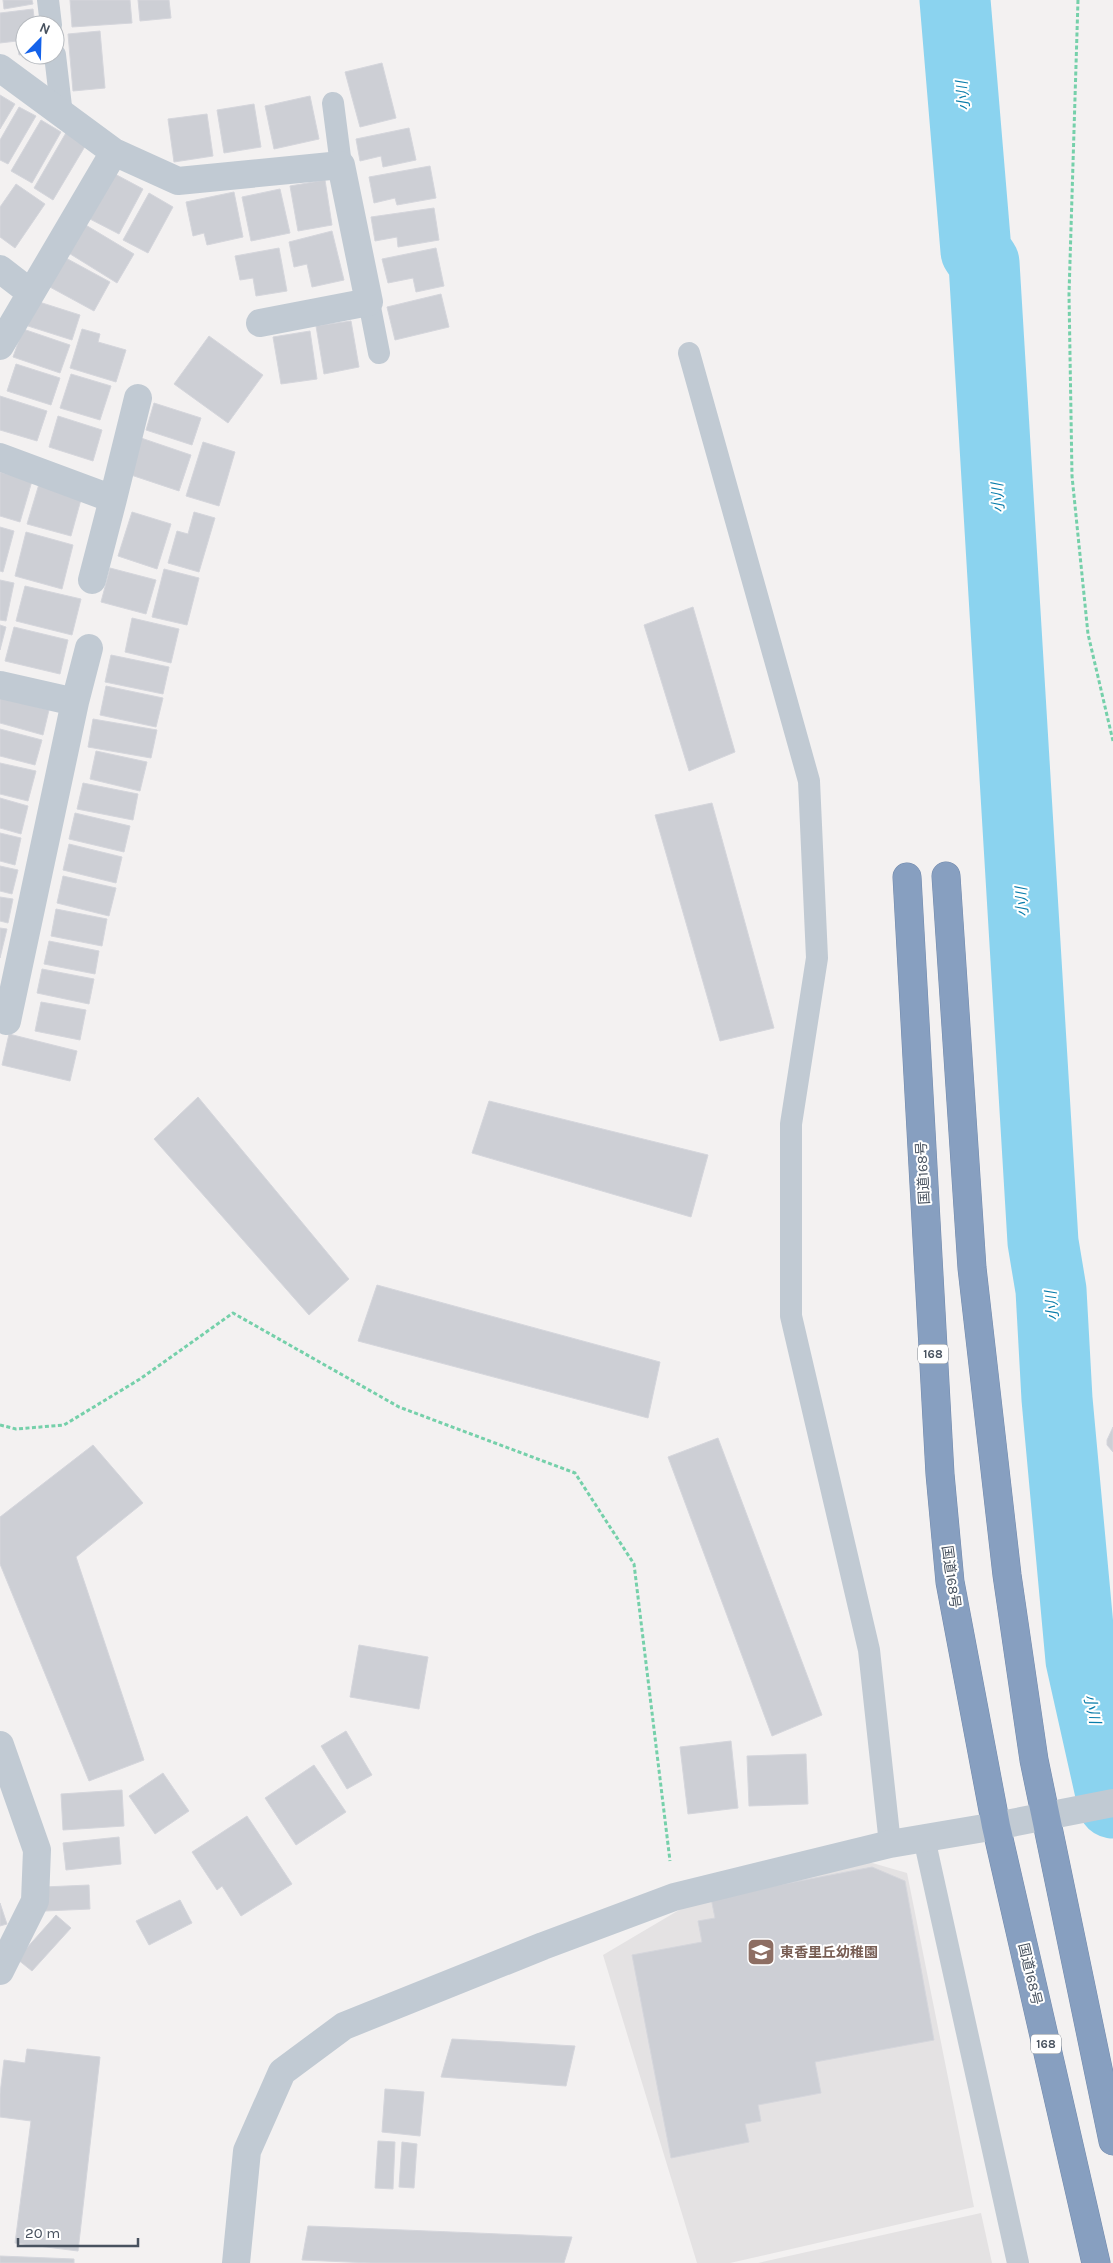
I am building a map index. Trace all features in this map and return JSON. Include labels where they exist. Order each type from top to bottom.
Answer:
[{"type":"highway","points":[[946,876],[972,1268],[1006,1575],[1034,1760],[1113,2141]]},
{"type":"highway","name":"国道168号","points":[[907,877],[940,1474],[950,1582],[996,1826],[1096,2263]]},
{"type":"street","points":[[0,68],[114,152],[178,181],[341,165],[369,302],[260,322]]},
{"type":"street","points":[[0,346],[114,152]]},
{"type":"street","points":[[0,269],[31,293]]},
{"type":"street","points":[[92,580],[138,398]]},
{"type":"street","points":[[0,457],[113,499]]},
{"type":"street","points":[[7,1021],[7,985],[89,648]]},
{"type":"street","points":[[0,685],[75,702]]},
{"type":"street","points":[[0,1745],[38,1850],[35,1901],[0,1971]]},
{"type":"street","points":[[236,2263],[246,2151],[282,2072],[344,2026],[534,1950],[674,1897],[890,1844],[1113,1803]]},
{"type":"lane","points":[[48,0],[50,15]]},
{"type":"lane","points":[[56,65],[62,115]]},
{"type":"lane","points":[[333,103],[341,165]]},
{"type":"lane","points":[[369,302],[379,353]]},
{"type":"lane","points":[[689,353],[809,781],[817,958],[791,1124],[791,1316],[870,1650],[890,1844]]},
{"type":"lane","points":[[924,1838],[1018,2263]]},
{"type":"path","points":[[1078,0],[1069,294],[1072,476],[1088,634],[1113,741]]},
{"type":"path","points":[[0,1425],[16,1429],[64,1425],[140,1379],[233,1313],[399,1408],[575,1474],[634,1564],[674,1897]]},
{"type":"shaded area","points":[[869,1862],[907,1873],[974,2207],[730,2263],[697,2263],[603,1955],[701,1897]]},
{"type":"shaded area","points":[[981,2213],[992,2263],[758,2263]]},
{"type":"building","points":[[3,0],[32,0],[33,4],[4,9]]},
{"type":"building","points":[[70,0],[130,0],[132,23],[72,27]]},
{"type":"building","points":[[138,0],[169,0],[171,18],[140,21]]},
{"type":"building","points":[[33,9],[34,15],[15,15],[15,41],[0,43],[0,13]]},
{"type":"building","points":[[100,31],[105,88],[73,91],[68,34]]},
{"type":"building","points":[[382,63],[396,118],[360,127],[345,72]]},
{"type":"building","points":[[0,95],[15,104],[0,129]]},
{"type":"building","points":[[310,96],[319,139],[274,149],[265,106]]},
{"type":"building","points":[[254,104],[261,147],[224,153],[217,110]]},
{"type":"building","points":[[19,107],[36,116],[8,164],[0,160],[0,140]]},
{"type":"building","points":[[207,114],[213,156],[174,162],[168,119]]},
{"type":"building","points":[[41,120],[61,132],[32,183],[11,171]]},
{"type":"building","points":[[409,128],[416,160],[383,167],[381,156],[360,161],[356,139]]},
{"type":"building","points":[[67,131],[87,143],[53,200],[34,188]]},
{"type":"building","points":[[430,166],[436,198],[397,205],[395,198],[374,203],[369,177]]},
{"type":"building","points":[[113,173],[143,189],[119,234],[88,218]]},
{"type":"building","points":[[325,180],[332,225],[298,231],[290,186]]},
{"type":"building","points":[[16,184],[45,204],[15,248],[0,237],[0,207]]},
{"type":"building","points":[[280,189],[290,233],[251,241],[242,197]]},
{"type":"building","points":[[234,192],[243,237],[207,245],[204,233],[193,236],[186,202]]},
{"type":"building","points":[[149,193],[173,207],[148,253],[123,240]]},
{"type":"building","points":[[434,208],[439,240],[398,247],[397,237],[375,241],[371,217]]},
{"type":"building","points":[[84,224],[134,254],[117,283],[67,252]]},
{"type":"building","points":[[332,231],[344,280],[312,287],[307,264],[294,267],[289,242]]},
{"type":"building","points":[[279,248],[287,291],[256,296],[253,278],[240,280],[235,256]]},
{"type":"building","points":[[436,248],[444,286],[416,292],[413,278],[388,283],[382,259]]},
{"type":"building","points":[[64,257],[110,282],[94,311],[48,286]]},
{"type":"building","points":[[441,294],[449,327],[395,340],[387,307]]},
{"type":"building","points":[[36,301],[80,315],[72,340],[28,326]]},
{"type":"building","points":[[351,321],[359,367],[324,374],[316,326]]},
{"type":"building","points":[[23,329],[70,345],[60,373],[13,357]]},
{"type":"building","points":[[82,329],[100,334],[98,342],[126,350],[116,382],[70,368]]},
{"type":"building","points":[[310,331],[317,379],[281,384],[273,337]]},
{"type":"building","points":[[209,336],[263,375],[228,423],[174,384]]},
{"type":"building","points":[[16,364],[60,378],[51,405],[7,391]]},
{"type":"building","points":[[71,374],[111,386],[100,420],[60,408]]},
{"type":"building","points":[[0,396],[47,411],[37,441],[0,430]]},
{"type":"building","points":[[154,403],[201,418],[192,445],[146,430]]},
{"type":"building","points":[[58,416],[102,430],[93,461],[49,447]]},
{"type":"building","points":[[141,438],[191,455],[179,491],[128,474]]},
{"type":"building","points":[[203,442],[235,452],[219,506],[186,496]]},
{"type":"building","points":[[0,472],[32,481],[20,522],[0,516]]},
{"type":"building","points":[[39,484],[82,496],[71,536],[27,524]]},
{"type":"building","points":[[132,512],[171,524],[157,569],[118,556]]},
{"type":"building","points":[[194,512],[215,518],[199,572],[168,563],[177,531],[188,534]]},
{"type":"building","points":[[0,527],[14,531],[3,572],[0,571]]},
{"type":"building","points":[[26,532],[73,545],[62,589],[15,576]]},
{"type":"building","points":[[110,568],[156,580],[146,614],[101,602]]},
{"type":"building","points":[[164,569],[199,578],[187,625],[152,617]]},
{"type":"building","points":[[0,580],[14,583],[6,621],[0,620]]},
{"type":"building","points":[[25,586],[81,599],[72,635],[16,621]]},
{"type":"building","points":[[693,607],[735,752],[689,771],[644,625]]},
{"type":"building","points":[[132,618],[179,629],[171,663],[125,652]]},
{"type":"building","points":[[0,625],[6,627],[0,650]]},
{"type":"building","points":[[14,627],[68,640],[60,674],[5,661]]},
{"type":"building","points":[[111,655],[169,667],[163,694],[105,682]]},
{"type":"building","points":[[106,686],[163,698],[156,727],[100,715]]},
{"type":"building","points":[[0,697],[49,710],[43,735],[0,723]]},
{"type":"building","points":[[93,719],[157,730],[151,758],[88,747]]},
{"type":"building","points":[[0,729],[42,740],[35,765],[0,756]]},
{"type":"building","points":[[96,751],[147,762],[140,791],[90,779]]},
{"type":"building","points":[[0,763],[36,771],[28,801],[0,794]]},
{"type":"building","points":[[83,783],[138,794],[133,820],[77,809]]},
{"type":"building","points":[[0,798],[28,806],[21,834],[0,828]]},
{"type":"building","points":[[712,803],[774,1028],[720,1041],[655,815]]},
{"type":"building","points":[[75,813],[130,826],[124,852],[69,839]]},
{"type":"building","points":[[0,833],[21,838],[15,865],[0,861]]},
{"type":"building","points":[[69,844],[122,857],[116,883],[63,870]]},
{"type":"building","points":[[0,866],[18,870],[12,894],[0,891]]},
{"type":"building","points":[[63,876],[116,888],[109,916],[57,903]]},
{"type":"building","points":[[0,897],[13,899],[8,923],[0,921]]},
{"type":"building","points":[[56,909],[107,919],[102,946],[51,936]]},
{"type":"building","points":[[0,928],[7,929],[0,958]]},
{"type":"building","points":[[49,941],[99,951],[95,974],[44,964]]},
{"type":"building","points":[[42,969],[94,979],[89,1004],[37,993]]},
{"type":"building","points":[[41,1002],[86,1010],[80,1040],[35,1031]]},
{"type":"building","points":[[9,1034],[77,1051],[70,1081],[2,1065]]},
{"type":"building","points":[[198,1097],[349,1279],[309,1315],[154,1139]]},
{"type":"building","points":[[489,1101],[708,1155],[691,1217],[472,1153]]},
{"type":"building","points":[[377,1285],[660,1362],[648,1418],[358,1341]]},
{"type":"building","points":[[1113,1427],[1113,1452],[1107,1445],[1107,1440]]},
{"type":"building","points":[[718,1438],[822,1715],[772,1736],[668,1457]]},
{"type":"building","points":[[93,1445],[143,1503],[76,1557],[144,1760],[89,1781],[0,1564],[0,1517]]},
{"type":"building","points":[[359,1645],[428,1657],[419,1709],[350,1697]]},
{"type":"building","points":[[346,1731],[372,1775],[347,1789],[321,1746]]},
{"type":"building","points":[[731,1741],[738,1808],[688,1814],[680,1747]]},
{"type":"building","points":[[806,1754],[808,1804],[749,1806],[747,1756]]},
{"type":"building","points":[[314,1765],[346,1812],[296,1845],[265,1798]]},
{"type":"building","points":[[163,1773],[189,1811],[155,1834],[129,1796]]},
{"type":"building","points":[[122,1790],[124,1826],[63,1830],[61,1794]]},
{"type":"building","points":[[247,1816],[292,1884],[241,1916],[222,1886],[217,1890],[192,1852]]},
{"type":"building","points":[[119,1837],[121,1864],[66,1870],[63,1843]]},
{"type":"building","points":[[872,1867],[905,1881],[934,2040],[815,2062],[821,2093],[758,2105],[761,2121],[745,2124],[749,2142],[671,2158],[632,1955],[702,1942],[698,1921],[715,1918],[711,1898]]},
{"type":"building","points":[[89,1885],[90,1909],[45,1911],[44,1887]]},
{"type":"building","points":[[180,1900],[192,1923],[149,1945],[136,1921]]},
{"type":"building","points":[[0,1903],[7,1924],[0,1926]]},
{"type":"building","points":[[56,1915],[71,1928],[32,1971],[17,1959]]},
{"type":"building","points":[[452,2039],[575,2046],[566,2086],[441,2077]]},
{"type":"building","points":[[27,2049],[100,2057],[78,2251],[15,2243],[31,2121],[0,2117],[0,2094],[4,2060],[25,2063]]},
{"type":"building","points":[[385,2089],[424,2092],[420,2136],[382,2132]]},
{"type":"building","points":[[378,2141],[395,2142],[393,2189],[375,2188]]},
{"type":"building","points":[[402,2142],[417,2144],[414,2188],[399,2187]]},
{"type":"building","points":[[308,2226],[572,2237],[564,2263],[371,2263],[302,2260]]},
{"type":"building","points":[[0,2256],[74,2259],[74,2263],[0,2263]]},
{"type":"waterway","name":"小川","points":[[955,0],[976,251],[984,263],[1043,1242],[1051,1290],[1057,1399],[1081,1660],[1113,1803]]},
{"type":"place","name":"東香里丘幼稚園","points":[[761,1952]]}]
